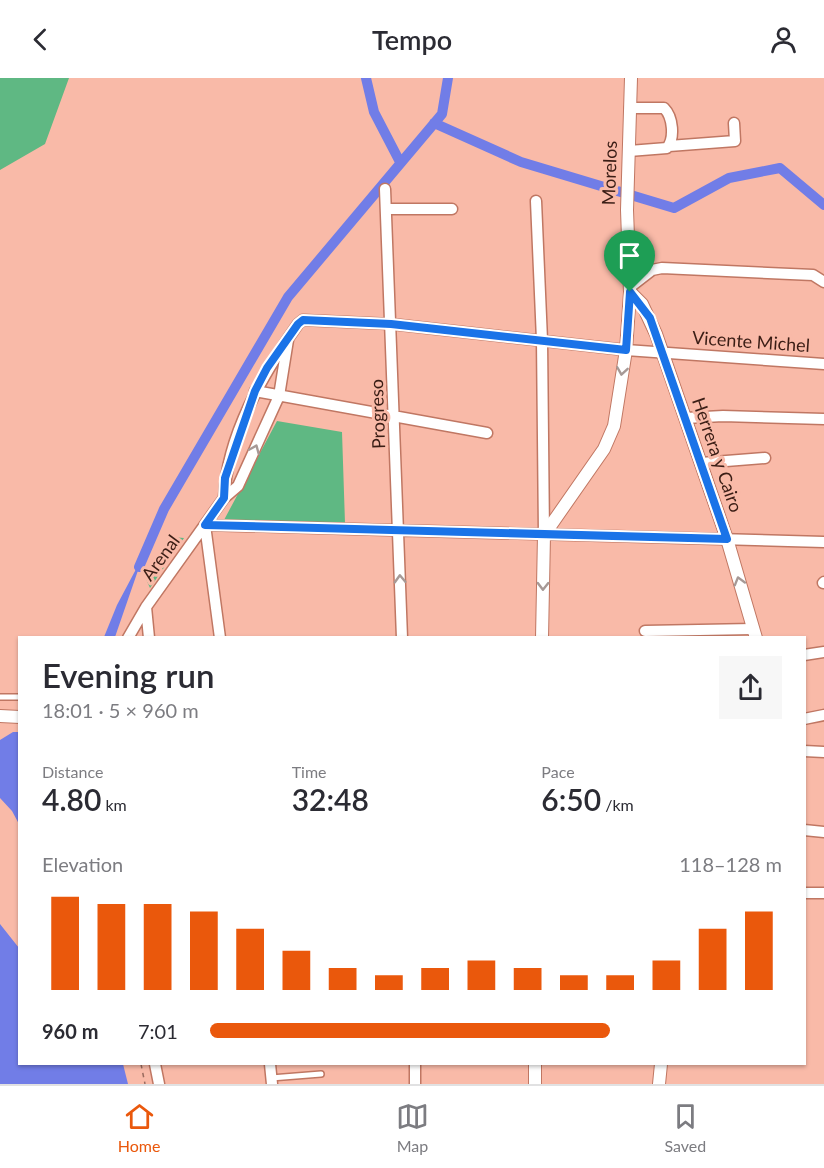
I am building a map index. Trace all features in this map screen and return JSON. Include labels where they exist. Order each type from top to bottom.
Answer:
[{"type":"street","name":"Morelos","points":[[544,535],[604,449],[614,426],[626,350],[630,289],[627,210],[631,78]]},
{"type":"street","points":[[630,108],[661,107],[667,110],[672,136],[669,146]]},
{"type":"street","points":[[629,151],[735,141],[734,123]]},
{"type":"street","name":"Progreso","points":[[385,189],[402,636]]},
{"type":"street","points":[[536,201],[542,340],[544,535],[542,636]]},
{"type":"street","points":[[386,209],[452,209]]},
{"type":"street","points":[[630,289],[652,270],[662,268],[813,275],[824,282]]},
{"type":"street","name":"Herrera y Cairo","points":[[630,289],[650,318],[663,353],[727,539],[754,633]]},
{"type":"street","name":"Vicente Michel","points":[[289,337],[298,324],[310,319],[391,324],[626,350],[824,364]]},
{"type":"street","name":"Arenal","points":[[224,498],[225,478],[255,391],[289,337]]},
{"type":"street","name":"Arenal","points":[[129,636],[146,607],[224,498],[238,486],[279,396],[289,337]]},
{"type":"street","points":[[255,391],[487,433]]},
{"type":"street","points":[[686,418],[723,416],[824,419]]},
{"type":"street","points":[[701,463],[765,458]]},
{"type":"street","points":[[220,636],[205,525],[824,543]]},
{"type":"street","name":"Arenal","points":[[146,607],[149,636]]},
{"type":"street","points":[[645,631],[754,633]]},
{"type":"street","points":[[806,655],[824,652]]},
{"type":"street","points":[[806,719],[824,715]]},
{"type":"street","points":[[0,716],[18,717]]},
{"type":"street","points":[[806,751],[824,752]]},
{"type":"street","points":[[806,830],[824,832]]},
{"type":"street","points":[[806,893],[824,893]]},
{"type":"street","points":[[155,1065],[159,1084]]},
{"type":"street","points":[[270,1065],[272,1081]]},
{"type":"street","points":[[415,1065],[416,1084]]},
{"type":"street","points":[[535,1065],[535,1084]]},
{"type":"street","points":[[659,1084],[661,1065]]},
{"type":"lane","points":[[0,697],[18,697]]},
{"type":"lane","points":[[272,1081],[321,1074]]},
{"type":"path","points":[[141,1065],[145,1084]]},
{"type":"green space","points":[[0,78],[69,78],[45,144],[0,170]]},
{"type":"green space","points":[[277,421],[342,432],[345,523],[224,520]]},
{"type":"green space","points":[[172,537],[184,538],[150,588],[145,577]]},
{"type":"water","points":[[143,556],[115,636],[104,636],[117,605]]},
{"type":"water","points":[[13,732],[18,732],[18,822],[12,811],[0,798],[0,740]]},
{"type":"water","points":[[0,924],[18,947],[18,1065],[123,1065],[128,1084],[0,1084]]},
{"type":"waterway","points":[[366,78],[374,112],[400,162]]},
{"type":"waterway","points":[[139,567],[164,509],[288,297],[442,114],[448,78]]},
{"type":"waterway","points":[[434,123],[521,162],[674,208],[729,178],[780,168],[824,205]]},
{"type":"route","points":[[630,292],[642,304],[650,318],[727,539],[205,525],[224,498],[225,478],[255,391],[267,368],[303,320],[391,324],[626,350],[630,292]]}]
